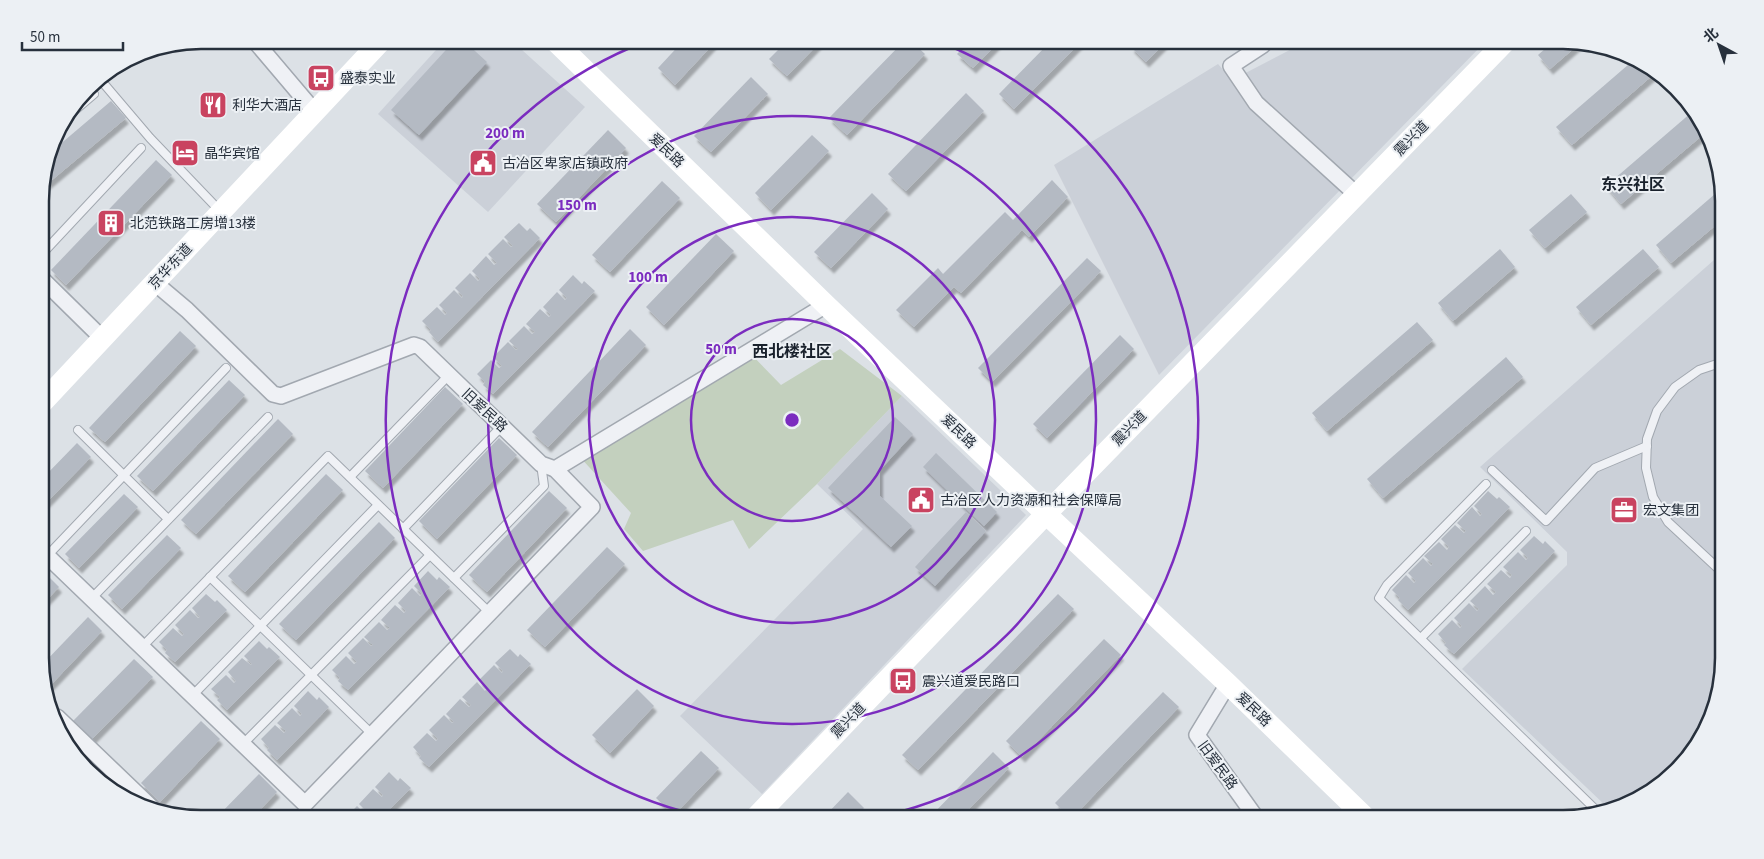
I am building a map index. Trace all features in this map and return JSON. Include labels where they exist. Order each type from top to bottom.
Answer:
[{"type":"street","points":[[262,49],[315,112]]},
{"type":"street","name":"京华东道","points":[[49,396],[374,49]]},
{"type":"street","name":"爱民路","points":[[563,49],[826,305],[1228,684],[1358,810]]},
{"type":"street","points":[[1256,49],[1232,66],[1256,103],[1356,194]]},
{"type":"street","name":"震兴道","points":[[763,810],[1046,514],[1498,49]]},
{"type":"street","name":"旧爱民路","points":[[155,283],[187,310],[272,394],[281,396],[414,346],[420,347],[592,507],[490,613]]},
{"type":"street","points":[[49,287],[103,339]]},
{"type":"street","points":[[548,467],[826,305]]},
{"type":"street","points":[[49,558],[306,804],[490,613]]},
{"type":"street","name":"旧爱民路","points":[[1228,684],[1197,735],[1251,810]]},
{"type":"street","points":[[64,723],[142,799]]},
{"type":"lane","points":[[104,84],[150,138],[221,212]]},
{"type":"lane","points":[[49,245],[141,148]]},
{"type":"lane","points":[[1715,365],[1699,370],[1675,387],[1657,411],[1647,439],[1646,468],[1653,497],[1668,522],[1715,566]]},
{"type":"lane","points":[[49,548],[124,475],[226,368]]},
{"type":"lane","points":[[350,477],[448,375]]},
{"type":"lane","points":[[92,598],[268,417]]},
{"type":"lane","points":[[403,529],[502,425]]},
{"type":"lane","points":[[78,430],[168,519]]},
{"type":"lane","points":[[1492,470],[1546,522],[1595,468],[1647,446]]},
{"type":"lane","points":[[142,647],[328,456],[490,613]]},
{"type":"lane","points":[[454,578],[544,486],[548,467]]},
{"type":"lane","points":[[1486,484],[1387,586],[1380,598],[1593,807]]},
{"type":"lane","points":[[194,695],[378,505]]},
{"type":"lane","points":[[1421,638],[1526,531]]},
{"type":"lane","points":[[243,744],[430,555]]},
{"type":"lane","points":[[210,577],[372,734]]},
{"type":"shaded area","name":"古冶区卑家店镇政府","points":[[437,49],[521,49],[585,107],[488,212],[378,114]]},
{"type":"shaded area","points":[[1292,49],[1478,49],[1159,375],[1054,165],[1218,64],[1232,80]]},
{"type":"shaded area","name":"宏文集团","points":[[1715,259],[1714,678],[1704,716],[1690,743],[1648,785],[1630,795],[1604,804],[1462,669],[1567,565],[1567,552],[1480,467]]},
{"type":"shaded area","points":[[902,396],[1026,515],[762,794],[680,716],[863,529],[817,484]]},
{"type":"green space","points":[[840,349],[902,396],[817,484],[749,549],[733,520],[643,551],[624,529],[631,513],[579,456],[749,352],[781,385]]},
{"type":"building","points":[[447,49],[473,49],[487,62],[419,135],[391,110]]},
{"type":"building","points":[[676,49],[709,49],[675,85],[658,68]]},
{"type":"building","points":[[779,49],[813,49],[787,76],[769,59]]},
{"type":"building","points":[[896,49],[920,49],[925,54],[847,135],[829,118]]},
{"type":"building","points":[[962,49],[992,49],[973,68],[957,54]]},
{"type":"building","points":[[1043,49],[1074,49],[1014,109],[999,94]]},
{"type":"building","points":[[1133,49],[1159,49],[1146,62]]},
{"type":"building","points":[[1545,49],[1573,49],[1550,69],[1538,55]]},
{"type":"building","points":[[1629,64],[1651,77],[1572,145],[1556,127]]},
{"type":"building","points":[[751,77],[768,94],[711,152],[694,136]]},
{"type":"building","points":[[966,93],[984,111],[906,191],[888,174]]},
{"type":"building","points":[[111,101],[126,118],[50,181],[59,145]]},
{"type":"building","points":[[1689,115],[1701,137],[1621,204],[1606,186]]},
{"type":"building","points":[[608,130],[626,148],[556,222],[537,204]]},
{"type":"building","points":[[812,135],[829,151],[771,210],[755,193]]},
{"type":"building","name":"北范铁路工房增13楼","points":[[156,160],[172,175],[66,285],[51,270]]},
{"type":"building","points":[[1052,180],[1068,197],[1029,237],[1022,230],[961,293],[954,287],[914,327],[896,310],[938,268],[943,274],[1005,212],[1013,220]]},
{"type":"building","points":[[662,181],[680,198],[610,272],[592,255]]},
{"type":"building","points":[[872,193],[888,209],[831,268],[814,252]]},
{"type":"building","points":[[1571,194],[1587,212],[1545,248],[1529,230]]},
{"type":"building","points":[[1715,194],[1715,226],[1671,263],[1656,245]]},
{"type":"building","points":[[519,223],[527,231],[530,228],[540,238],[438,342],[429,332],[431,330],[422,321],[437,307],[445,315],[447,313],[439,305],[454,290],[462,298],[463,296],[455,288],[470,273],[478,281],[480,279],[472,271],[486,256],[494,265],[497,263],[488,254],[503,239],[511,247],[513,246],[504,237]]},
{"type":"building","points":[[716,234],[734,251],[664,325],[646,307]]},
{"type":"building","points":[[1500,249],[1515,267],[1453,321],[1438,303]]},
{"type":"building","points":[[1643,249],[1659,267],[1591,325],[1576,307]]},
{"type":"building","points":[[1087,258],[1101,271],[992,382],[978,368]]},
{"type":"building","points":[[573,275],[582,284],[584,281],[595,291],[493,394],[483,385],[485,382],[477,374],[491,360],[499,368],[502,366],[493,357],[508,342],[516,350],[518,349],[509,341],[524,326],[532,334],[535,332],[526,324],[540,309],[549,317],[551,315],[543,307],[557,292],[565,300],[567,298],[559,290]]},
{"type":"building","points":[[1417,322],[1433,340],[1327,431],[1312,413]]},
{"type":"building","points":[[630,329],[646,345],[548,447],[532,432]]},
{"type":"building","points":[[180,331],[196,346],[105,442],[89,428]]},
{"type":"building","points":[[1120,335],[1134,349],[1047,438],[1033,424]]},
{"type":"building","points":[[1506,357],[1523,377],[1383,498],[1367,479]]},
{"type":"building","points":[[229,380],[245,395],[153,491],[137,476]]},
{"type":"building","points":[[445,387],[463,404],[383,488],[365,471]]},
{"type":"building","name":"古冶区人力资源和社会保障局","points":[[895,417],[913,434],[880,470],[880,496],[912,526],[891,547],[828,488]]},
{"type":"building","points":[[278,419],[293,434],[196,534],[181,520]]},
{"type":"building","points":[[499,438],[517,455],[437,539],[419,521]]},
{"type":"building","points":[[77,443],[91,457],[49,500],[49,472]]},
{"type":"building","points":[[936,453],[997,512],[984,526],[923,467]]},
{"type":"building","points":[[326,474],[343,490],[245,592],[228,576]]},
{"type":"building","points":[[549,491],[567,508],[487,592],[469,575]]},
{"type":"building","points":[[1488,491],[1497,499],[1499,497],[1510,507],[1408,610],[1398,600],[1400,598],[1392,590],[1406,575],[1414,583],[1416,581],[1408,573],[1423,558],[1431,566],[1433,564],[1424,556],[1439,542],[1447,550],[1449,547],[1441,539],[1455,525],[1464,533],[1466,531],[1457,523],[1472,507],[1480,516],[1482,514],[1474,506]]},
{"type":"building","points":[[124,494],[138,507],[79,568],[65,554]]},
{"type":"building","name":"古冶区人力资源和社会保障局","points":[[966,512],[986,531],[935,586],[915,567]]},
{"type":"building","points":[[379,522],[395,538],[296,640],[279,624]]},
{"type":"building","points":[[167,535],[181,548],[122,609],[108,595]]},
{"type":"building","points":[[1534,536],[1543,544],[1545,541],[1555,551],[1454,654],[1444,645],[1446,643],[1438,634],[1452,620],[1460,628],[1462,626],[1454,618],[1469,603],[1477,611],[1479,609],[1470,601],[1485,586],[1493,595],[1496,592],[1487,584],[1501,570],[1510,578],[1512,575],[1503,567],[1518,552],[1526,560],[1528,558],[1520,550]]},
{"type":"building","points":[[607,547],[625,564],[545,647],[527,630]]},
{"type":"building","points":[[428,571],[437,580],[439,577],[450,587],[348,690],[338,681],[340,678],[332,670],[346,656],[354,664],[357,662],[348,653],[363,638],[371,646],[373,645],[364,637],[379,622],[387,630],[390,628],[381,620],[395,605],[404,613],[406,611],[398,603],[412,588],[420,596],[422,594],[414,586]]},
{"type":"building","points":[[49,577],[59,587],[49,598]]},
{"type":"building","points":[[206,594],[215,602],[217,600],[227,610],[175,662],[165,653],[167,650],[159,642],[173,628],[182,636],[184,634],[175,625],[190,610],[198,618],[200,617],[192,608]]},
{"type":"building","points":[[1058,594],[1074,609],[918,770],[902,755]]},
{"type":"building","points":[[88,617],[102,631],[51,684],[49,658]]},
{"type":"building","points":[[1104,639],[1121,655],[1022,757],[1006,741]]},
{"type":"building","points":[[259,641],[267,649],[269,647],[280,657],[227,710],[217,700],[220,697],[211,689],[226,675],[234,683],[236,681],[228,672],[242,658],[252,664],[244,656]]},
{"type":"building","points":[[510,649],[518,657],[520,654],[531,664],[429,767],[419,758],[421,756],[413,747],[427,733],[436,741],[438,739],[429,730],[444,715],[452,723],[454,722],[446,714],[460,699],[469,707],[471,705],[462,697],[477,682],[485,691],[487,688],[479,680],[494,665],[502,673],[503,671],[495,663]]},
{"type":"building","points":[[134,659],[153,677],[92,739],[73,721]]},
{"type":"building","points":[[637,689],[654,706],[610,753],[592,735]]},
{"type":"building","points":[[308,691],[317,700],[319,697],[329,707],[277,760],[267,750],[269,748],[261,739],[275,725],[284,733],[286,731],[277,723],[292,708],[300,716],[302,714],[294,706]]},
{"type":"building","points":[[1163,692],[1179,707],[1080,810],[1062,810],[1055,803]]},
{"type":"building","points":[[201,721],[220,739],[160,802],[141,783]]},
{"type":"building","points":[[701,751],[719,768],[679,810],[669,810],[656,798]]},
{"type":"building","points":[[993,752],[1009,768],[968,810],[937,810]]},
{"type":"building","points":[[389,772],[398,781],[400,778],[411,788],[389,810],[365,810],[359,804],[373,789],[382,797],[383,795],[375,787]]},
{"type":"building","points":[[259,774],[277,792],[260,810],[224,810]]},
{"type":"building","points":[[848,792],[864,808],[862,810],[831,810]]},
{"type":"building","points":[[357,806],[361,810],[353,810]]},
{"type":"place","name":"盛泰实业","points":[[321,78]]},
{"type":"place","name":"利华大酒店","points":[[213,105]]},
{"type":"place","name":"晶华宾馆","points":[[185,153]]},
{"type":"place","name":"古冶区卑家店镇政府","points":[[483,163]]},
{"type":"place","name":"北范铁路工房增13楼","points":[[111,223]]},
{"type":"place","name":"古冶区人力资源和社会保障局","points":[[921,500]]},
{"type":"place","name":"宏文集团","points":[[1624,510]]},
{"type":"place","name":"震兴道爱民路口","points":[[903,681]]},
{"type":"district","name":"东兴社区","points":[[1633,184]]},
{"type":"district","name":"西北楼社区","points":[[792,351]]}]
